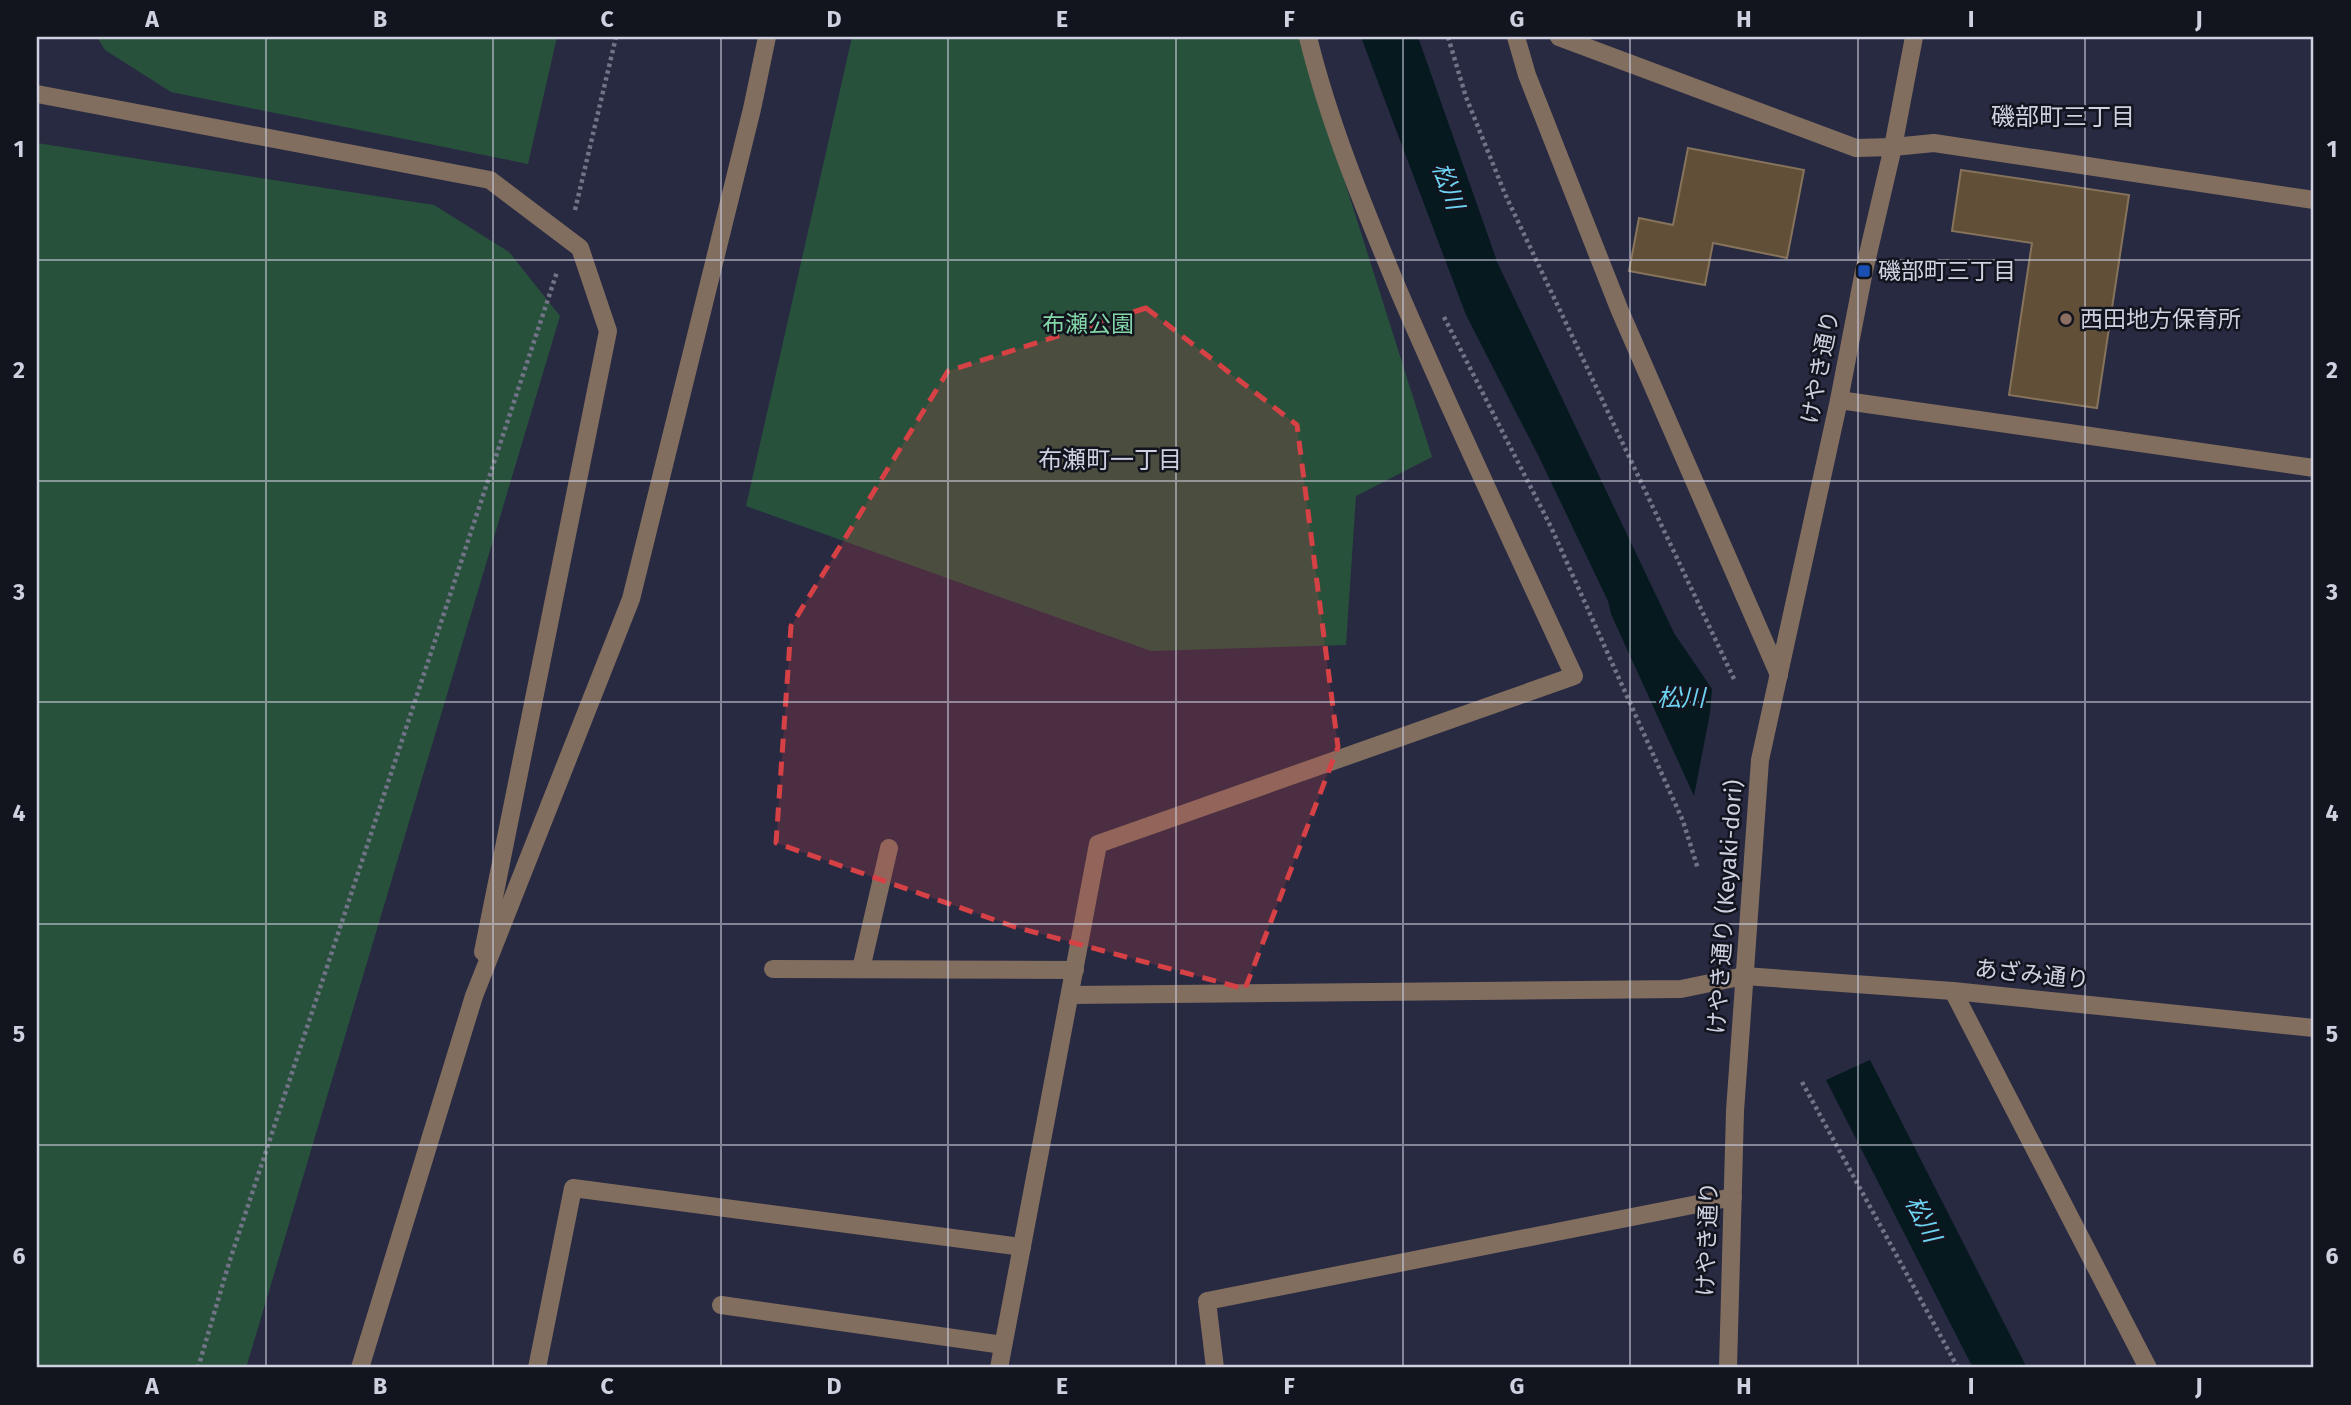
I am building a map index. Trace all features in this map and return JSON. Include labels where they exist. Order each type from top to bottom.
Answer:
[{"type":"street","points":[[360,1368],[474,996],[631,599],[749,122],[766,37]]},
{"type":"street","points":[[999,1368],[1098,844],[1574,676],[1417,334],[1350,176],[1308,37]]},
{"type":"street","points":[[1516,37],[1527,75],[1620,311],[1779,675]]},
{"type":"street","points":[[1559,37],[1856,148],[1934,143],[2314,200]]},
{"type":"street","name":"けやき通り","points":[[1771,707],[1893,147],[1914,37]]},
{"type":"street","points":[[37,94],[490,180],[580,248],[608,331],[474,996]]},
{"type":"street","points":[[1839,400],[2314,468]]},
{"type":"street","name":"けやき通り (Keyaki-dori)","points":[[1735,1111],[1759,760],[1771,707]]},
{"type":"street","points":[[861,969],[889,848]]},
{"type":"street","points":[[773,969],[1075,970]]},
{"type":"street","name":"あざみ通り","points":[[1071,995],[1681,989],[1744,976],[1953,991],[2314,1028]]},
{"type":"street","points":[[1953,991],[2148,1368]]},
{"type":"street","name":"けやき通り","points":[[1728,1368],[1735,1111]]},
{"type":"street","points":[[537,1368],[573,1188],[1022,1247]]},
{"type":"street","points":[[1215,1368],[1208,1301],[1733,1197]]},
{"type":"street","points":[[721,1305],[1003,1345]]},
{"type":"path","points":[[198,1368],[233,1250],[569,238],[616,37]]},
{"type":"path","points":[[1448,37],[1466,97],[1505,194],[1735,681]]},
{"type":"path","points":[[1438,307],[1551,527],[1683,821],[1698,869]]},
{"type":"path","points":[[1802,1083],[1958,1368]]},
{"type":"highlighted area","points":[[1146,308],[1297,425],[1338,747],[1245,989],[1015,927],[776,843],[791,626],[948,371]]},
{"type":"green space","points":[[97,37],[557,37],[528,164],[171,92],[105,50]]},
{"type":"green space","name":"布瀬公園","points":[[852,37],[1299,37],[1432,457],[1356,496],[1346,645],[1151,651],[746,506]]},
{"type":"green space","points":[[37,143],[434,205],[509,252],[560,316],[246,1368],[37,1368]]},
{"type":"water","name":"松川","points":[[1361,37],[1418,37],[1498,264],[1674,633],[1712,689],[1694,796],[1611,614],[1608,601],[1539,457],[1466,315]]},
{"type":"water","name":"松川","points":[[1870,1060],[2027,1368],[1973,1368],[1826,1080]]},
{"type":"building","points":[[1688,148],[1804,170],[1787,258],[1713,243],[1705,285],[1629,271],[1639,218],[1673,225]]},
{"type":"building","name":"西田地方保育所","points":[[1961,170],[2129,195],[2097,408],[2009,395],[2032,243],[1952,231]]},
{"type":"place","name":"磯部町三丁目","points":[[1864,271]]},
{"type":"place","name":"西田地方保育所","points":[[2066,319]]},
{"type":"district","name":"磯部町三丁目","points":[[2063,117]]},
{"type":"district","name":"布瀬町一丁目","points":[[1110,460]]}]
